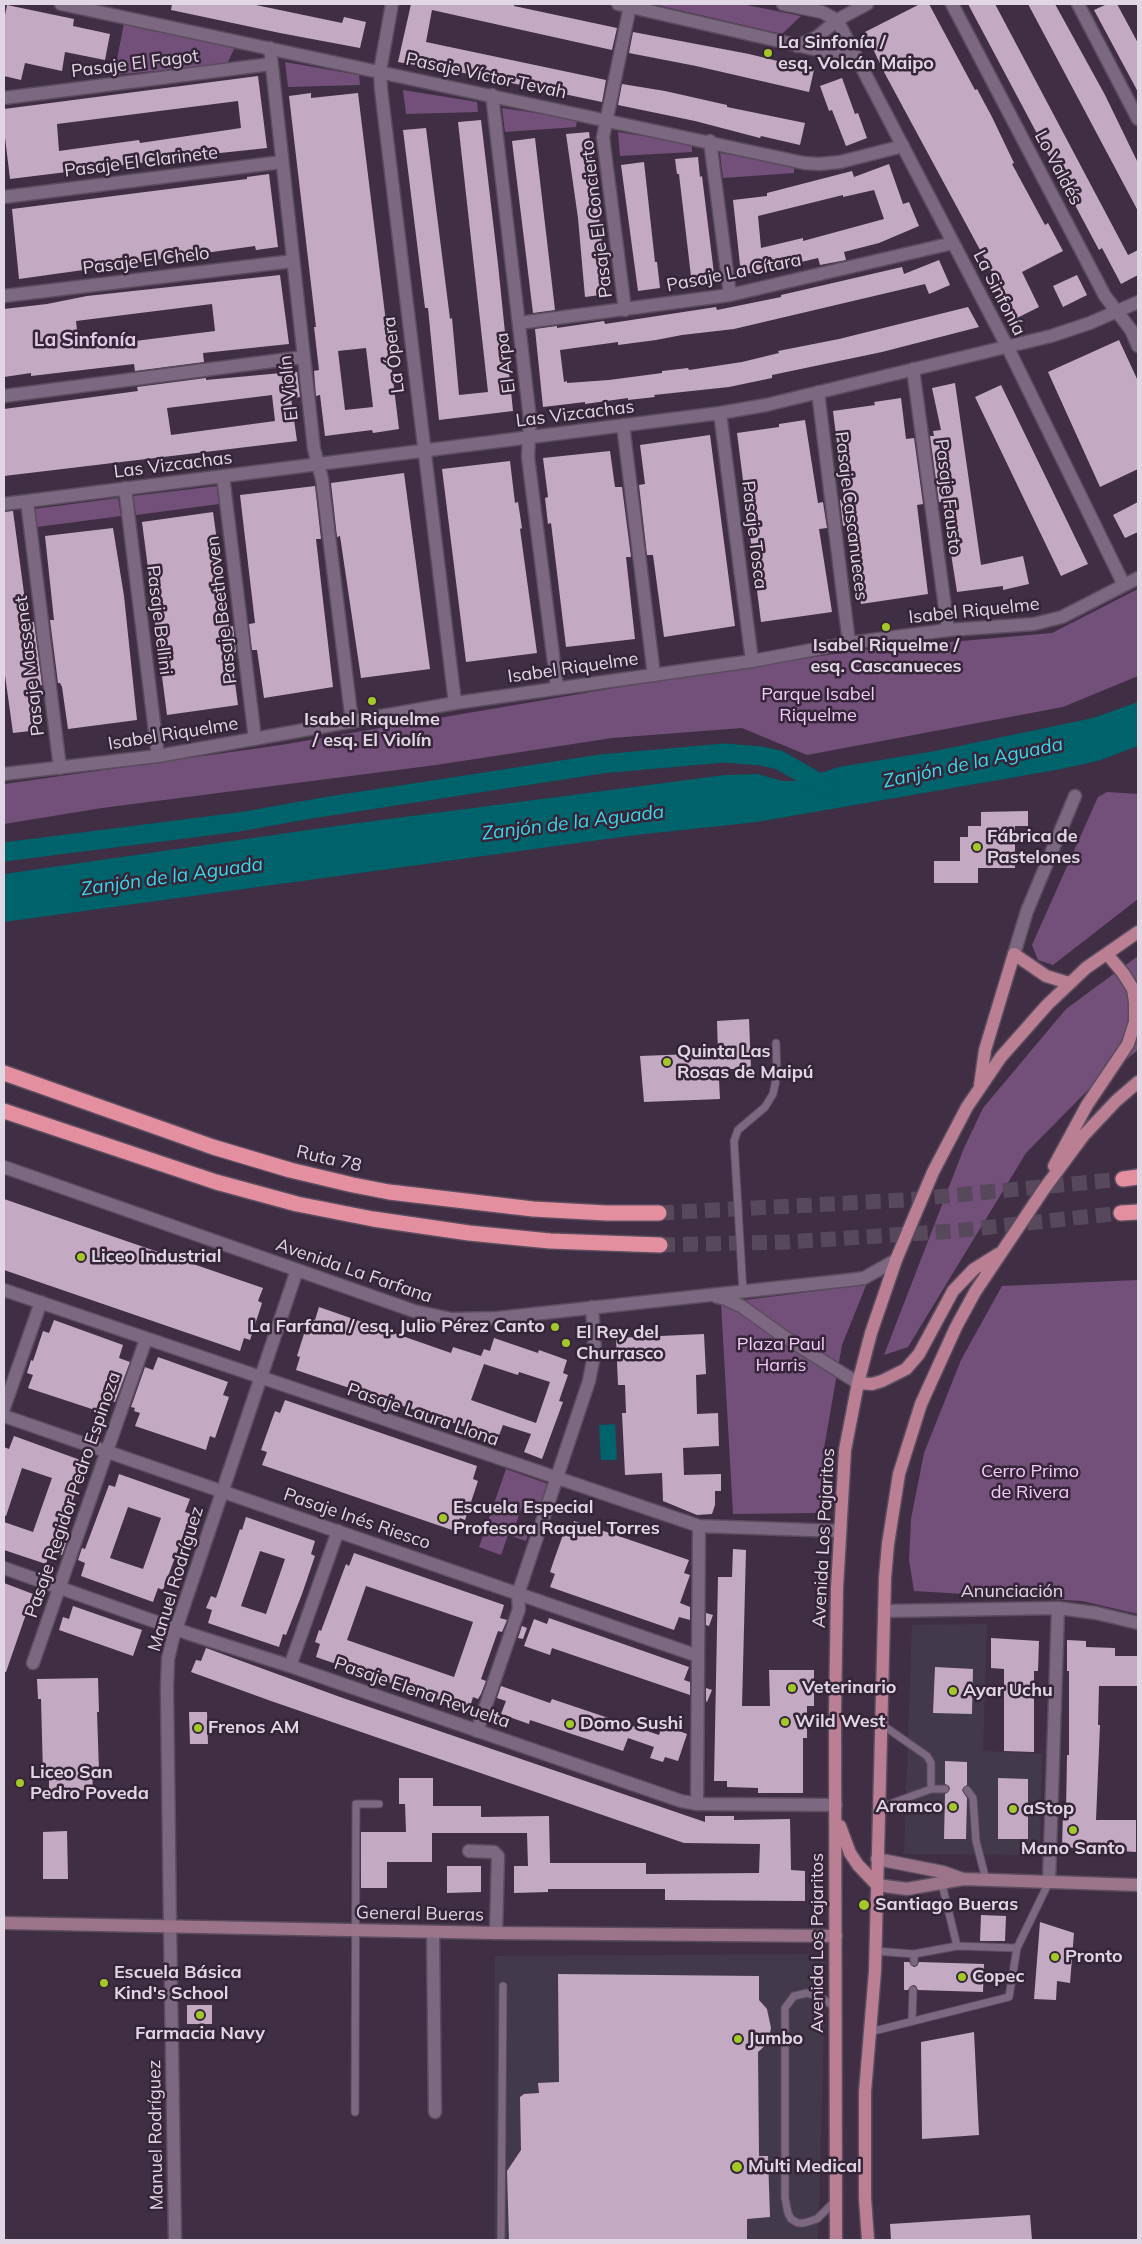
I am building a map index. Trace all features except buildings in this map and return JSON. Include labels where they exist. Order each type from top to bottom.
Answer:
[{"type":"highway","name":"Ruta 78","points":[[4,1073],[213,1147],[290,1170],[352,1185],[389,1192],[523,1208],[606,1213],[659,1213]]},
{"type":"highway","points":[[4,1111],[216,1182],[297,1204],[373,1219],[468,1234],[550,1241],[660,1245]]},
{"type":"highway","points":[[1121,1213],[1138,1212]]},
{"type":"main road","name":"Avenida Los Pajaritos","points":[[836,2240],[834,2007],[836,1936],[835,1676],[845,1450],[858,1383],[871,1333],[896,1260],[950,1135],[1001,1056],[1069,983],[1138,932]]},
{"type":"main road","points":[[980,1088],[984,1050],[1014,954],[1046,976],[1069,983]]},
{"type":"main road","points":[[1044,1190],[1069,1134],[1100,1083],[1122,1053],[1133,1030],[1136,1015],[1133,990],[1123,973],[1107,954]]},
{"type":"main road","points":[[868,2240],[865,2198],[865,2092],[875,1951],[884,1611],[888,1544],[899,1474],[918,1413],[965,1309],[1000,1253],[1084,1135],[1116,1101],[1138,1082]]},
{"type":"main road","points":[[858,1383],[872,1384],[906,1369],[919,1354],[944,1305],[958,1285],[974,1269],[1000,1253]]},
{"type":"main road","points":[[836,1808],[844,1841],[850,1853],[858,1865],[877,1885],[907,1889],[963,1879],[1138,1885]]},
{"type":"main road","points":[[877,1860],[943,1872],[963,1879]]},
{"type":"main road","name":"General Bueras","points":[[4,1923],[496,1933],[836,1936]]},
{"type":"street","name":"Pasaje Víctor Tevah","points":[[61,4],[710,141],[804,163],[840,162],[903,146]]},
{"type":"street","name":"La Ópera","points":[[392,4],[380,71],[423,450],[455,703]]},
{"type":"street","points":[[783,4],[822,12],[837,20]]},
{"type":"street","points":[[797,46],[817,37],[837,20],[867,4]]},
{"type":"street","name":"Lo Valdés","points":[[952,4],[1105,296],[1131,330],[1138,346]]},
{"type":"street","points":[[1078,4],[1138,118]]},
{"type":"street","points":[[624,5],[797,46],[856,57]]},
{"type":"street","name":"Pasaje El Concierto","points":[[624,5],[603,137],[625,310]]},
{"type":"street","name":"La Sinfonía","points":[[837,20],[1008,348],[1124,585]]},
{"type":"street","name":"El Violín","points":[[270,48],[314,449],[322,480],[352,722]]},
{"type":"street","name":"Pasaje El Fagot","points":[[4,98],[271,64]]},
{"type":"street","name":"El Arpa","points":[[492,95],[530,419],[528,457],[558,687]]},
{"type":"street","points":[[710,141],[730,295]]},
{"type":"street","name":"Pasaje El Clarinete","points":[[4,197],[282,162]]},
{"type":"street","name":"Pasaje La Cítara","points":[[519,324],[730,295],[953,243]]},
{"type":"street","name":"Pasaje El Chelo","points":[[4,296],[293,261]]},
{"type":"street","name":"Las Vizcachas","points":[[4,504],[720,413],[1008,348],[1082,326],[1138,302]]},
{"type":"street","points":[[4,396],[304,358]]},
{"type":"street","name":"Pasaje Fausto","points":[[913,369],[948,630]]},
{"type":"street","name":"Pasaje Cascanueces","points":[[818,392],[849,643]]},
{"type":"street","name":"Pasaje Tosca","points":[[720,413],[752,661]]},
{"type":"street","points":[[623,425],[654,675]]},
{"type":"street","name":"Pasaje Beethoven","points":[[223,476],[255,739]]},
{"type":"street","name":"Pasaje Bellini","points":[[125,488],[158,756]]},
{"type":"street","name":"Pasaje Massenet","points":[[27,501],[60,768]]},
{"type":"street","name":"Isabel Riquelme","points":[[4,774],[158,756],[455,703],[752,661],[849,643],[948,630],[1021,626],[1062,617],[1138,578]]},
{"type":"street","points":[[1014,954],[1028,911],[1076,796]]},
{"type":"street","name":"Avenida La Farfana","points":[[4,1168],[414,1311],[452,1319],[497,1318],[864,1278],[896,1260]]},
{"type":"street","name":"Manuel Rodríguez","points":[[175,2240],[167,1672],[176,1629],[297,1270]]},
{"type":"street","name":"Pasaje Laura Llona","points":[[4,1290],[699,1526],[840,1531]]},
{"type":"street","name":"Avenida La Farfana","points":[[707,1296],[726,1299],[742,1306],[783,1336],[858,1383]]},
{"type":"street","points":[[4,1408],[40,1302]]},
{"type":"street","points":[[478,1731],[519,1609],[518,1594],[593,1364],[595,1337],[592,1307]]},
{"type":"street","name":"Pasaje Regidor Pedro Espinoza","points":[[33,1663],[146,1338]]},
{"type":"street","name":"Pasaje Inés Riesco","points":[[4,1416],[223,1490],[698,1656]]},
{"type":"street","points":[[697,1804],[699,1526]]},
{"type":"street","points":[[290,1666],[338,1531]]},
{"type":"street","name":"Pasaje Elena Revuelta","points":[[4,1568],[176,1629],[290,1666],[681,1801],[697,1804],[836,1808]]},
{"type":"street","points":[[1049,1882],[1058,1608]]},
{"type":"street","name":"Anunciación","points":[[884,1611],[1058,1608],[1096,1613],[1138,1623]]},
{"type":"street","points":[[469,1851],[494,1852],[498,1856],[496,1933]]},
{"type":"street","points":[[433,1932],[435,2112]]},
{"type":"lane","points":[[743,1292],[734,1141],[738,1130],[765,1107],[773,1094],[777,1075],[776,1043]]},
{"type":"lane","points":[[881,1724],[927,1756],[931,1763],[930,1789]]},
{"type":"lane","points":[[879,1808],[930,1789],[945,1789]]},
{"type":"lane","points":[[967,1790],[974,1798],[976,1841],[986,1880]]},
{"type":"lane","points":[[355,2112],[356,1804],[379,1804]]},
{"type":"lane","points":[[870,2032],[1009,1997],[1017,1948],[1049,1882]]},
{"type":"lane","points":[[942,1884],[957,1946]]},
{"type":"lane","points":[[875,1951],[914,1958],[957,1946],[1017,1948]]},
{"type":"lane","points":[[501,2240],[502,1986]]},
{"type":"lane","points":[[912,2021],[913,1990]]},
{"type":"lane","points":[[834,2007],[822,1998],[807,1993],[794,1996],[785,2008],[785,2198],[791,2219],[798,2223],[817,2219],[835,2200]]},
{"type":"shaded area","points":[[987,1624],[983,1751],[1042,1754],[1040,1855],[904,1854],[912,1625]]},
{"type":"shaded area","points":[[826,1954],[818,2240],[494,2240],[495,1956]]},
{"type":"green space","points":[[653,4],[742,4],[801,16],[782,34]]},
{"type":"green space","points":[[124,23],[235,47],[227,64],[114,75]]},
{"type":"green space","points":[[285,62],[359,75],[360,85],[288,87]]},
{"type":"green space","points":[[403,90],[477,102],[478,112],[406,114]]},
{"type":"green space","points":[[502,108],[577,119],[576,127],[505,132]]},
{"type":"green space","points":[[618,132],[692,144],[692,152],[620,156]]},
{"type":"green space","points":[[720,153],[794,165],[794,173],[723,178]]},
{"type":"green space","points":[[217,486],[219,504],[136,515],[133,496]]},
{"type":"green space","points":[[118,498],[121,516],[37,527],[34,509]]},
{"type":"green space","name":"Parque Isabel Riquelme","points":[[1138,589],[1138,676],[1063,707],[807,755],[742,728],[612,738],[436,765],[102,808],[4,824],[4,784],[281,745],[626,686],[860,650],[1052,633]]},
{"type":"green space","points":[[1107,792],[1138,794],[1138,899],[1053,965],[1038,960],[1032,945],[1098,797]]},
{"type":"green space","points":[[1138,956],[1138,1050],[1087,1091],[1026,1153],[908,1347],[884,1355],[964,1148],[983,1108],[1066,1009]]},
{"type":"green space","name":"Plaza Paul Harris","points":[[869,1278],[842,1345],[823,1454],[819,1513],[733,1514],[721,1303],[832,1289]]},
{"type":"green space","name":"Cerro Primo de Rivera","points":[[1138,1280],[1138,1614],[1082,1601],[914,1591],[909,1560],[911,1519],[924,1453],[961,1360],[1002,1286]]},
{"type":"green space","points":[[506,1469],[551,1485],[544,1504],[525,1498],[515,1526],[529,1531],[526,1541],[508,1535],[501,1555],[479,1547]]},
{"type":"water","name":"Zanjón de la Aguada","points":[[1138,702],[1138,746],[1098,761],[1056,770],[757,822],[636,835],[4,922],[4,874],[343,825],[725,775],[758,774],[782,781],[795,781],[839,767],[935,751],[1093,718]]},
{"type":"water","points":[[615,1424],[617,1460],[601,1460],[599,1425]]},
{"type":"waterway","points":[[4,852],[239,822],[601,764],[724,753],[761,756],[779,760],[830,789]]},
{"type":"tunnel","points":[[659,1213],[905,1200],[1123,1179]]},
{"type":"tunnel","points":[[660,1245],[787,1242],[953,1231],[1121,1213]]},
{"type":"place","name":"La Sinfonía / esq. Volcán Maipo","points":[[768,53]]},
{"type":"place","name":"Isabel Riquelme / esq. Cascanueces","points":[[886,627]]},
{"type":"place","name":"Isabel Riquelme / esq. El Violín","points":[[372,701]]},
{"type":"place","name":"Fábrica de Pastelones","points":[[977,847]]},
{"type":"place","name":"Quinta Las Rosas de Maipú","points":[[667,1062]]},
{"type":"place","name":"Liceo Industrial","points":[[81,1257]]},
{"type":"place","name":"La Farfana / esq. Julio Pérez Canto","points":[[555,1327]]},
{"type":"place","name":"El Rey del Churrasco","points":[[566,1343]]},
{"type":"place","name":"Escuela Especial Profesora Raquel Torres","points":[[443,1518]]},
{"type":"place","name":"Veterinario","points":[[792,1688]]},
{"type":"place","name":"Ayar Uchu","points":[[953,1691]]},
{"type":"place","name":"Wild West","points":[[785,1722]]},
{"type":"place","name":"Domo Sushi","points":[[570,1724]]},
{"type":"place","name":"Frenos AM","points":[[198,1728]]},
{"type":"place","name":"Liceo San Pedro Poveda","points":[[20,1783]]},
{"type":"place","name":"Aramco","points":[[953,1807]]},
{"type":"place","name":"aStop","points":[[1013,1809]]},
{"type":"place","name":"Mano Santo","points":[[1073,1830]]},
{"type":"place","name":"Santiago Bueras","points":[[864,1905]]},
{"type":"place","name":"Pronto","points":[[1055,1957]]},
{"type":"place","name":"Copec","points":[[962,1977]]},
{"type":"place","name":"Escuela Básica Kind's School","points":[[104,1983]]},
{"type":"place","name":"Farmacia Navy","points":[[200,2015]]},
{"type":"place","name":"Jumbo","points":[[738,2039]]},
{"type":"place","name":"Multi Medical","points":[[737,2167]]},
{"type":"district","name":"La Sinfonía","points":[[85,340]]}]
